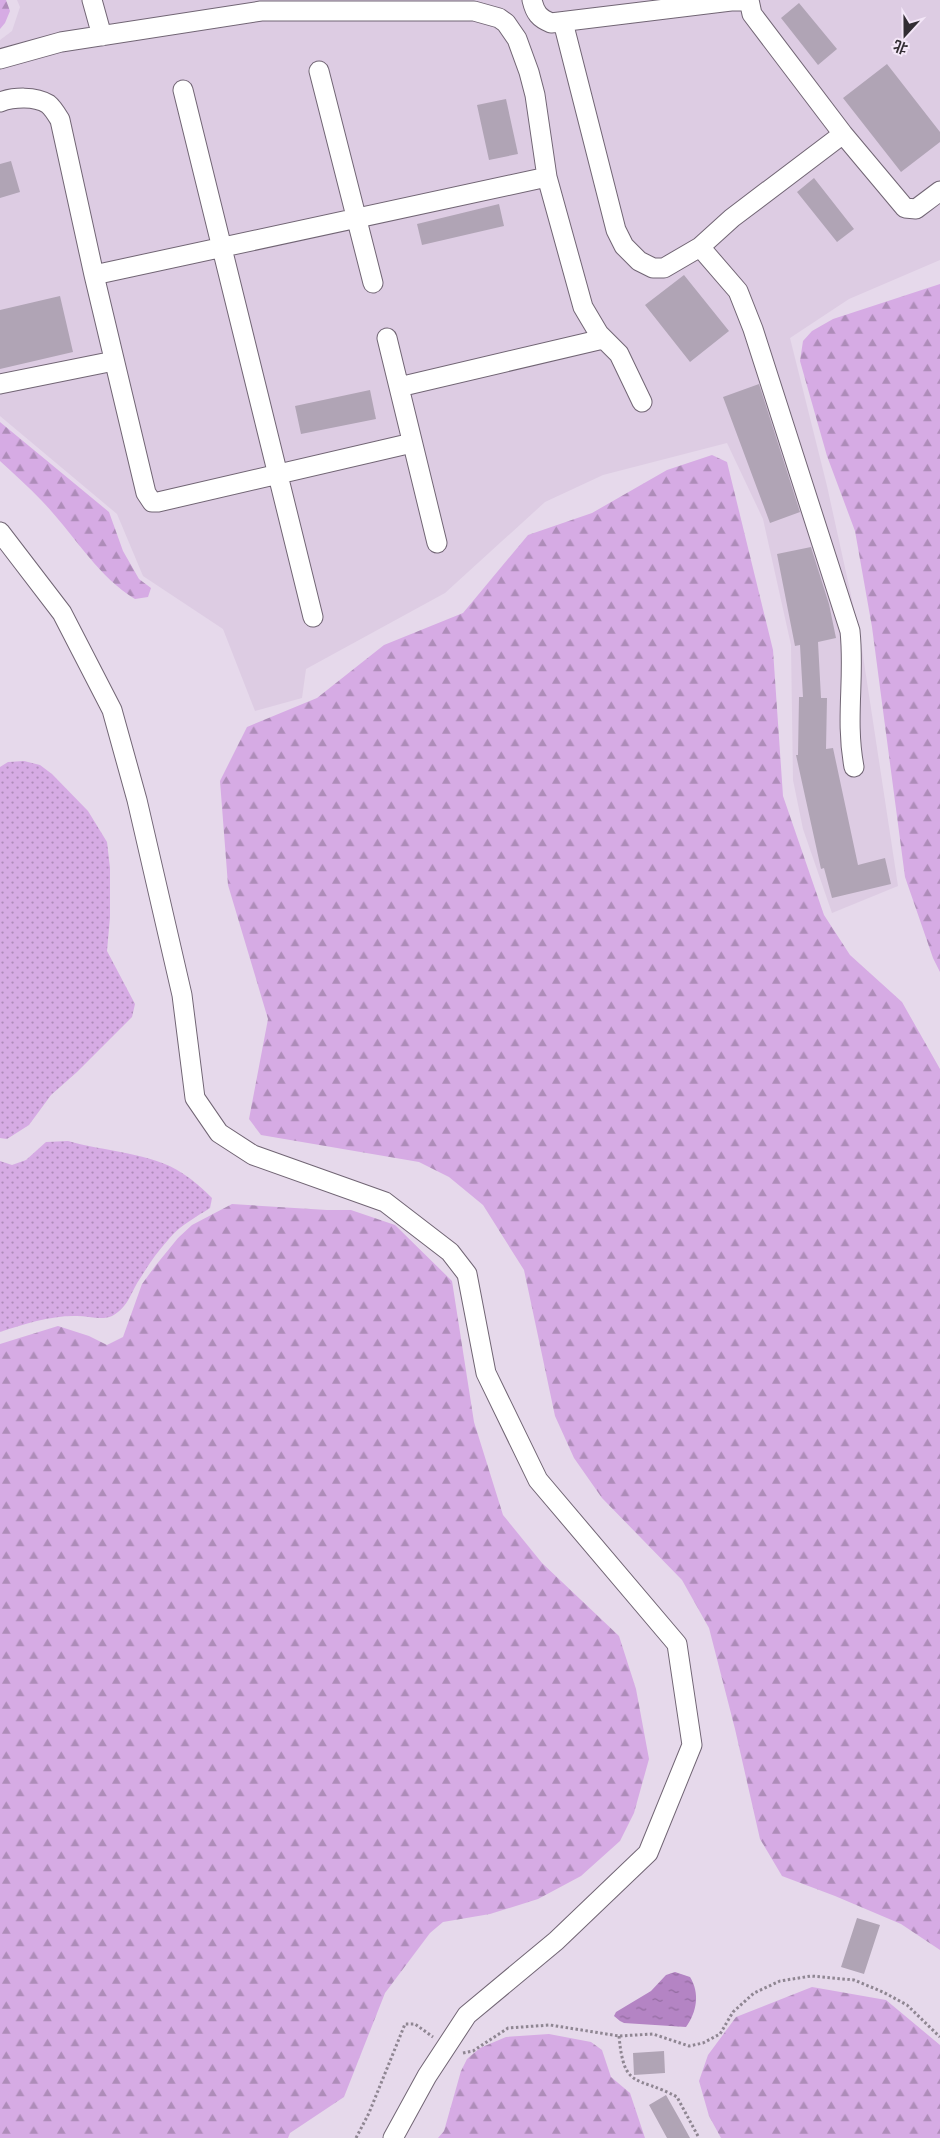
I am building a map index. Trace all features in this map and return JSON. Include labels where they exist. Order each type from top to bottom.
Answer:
[{"type":"street","points":[[92,0],[102,36]]},
{"type":"street","points":[[532,0],[534,9],[541,19],[551,23],[731,1],[748,1],[752,14],[843,134],[905,208],[916,209],[940,191]]},
{"type":"street","points":[[0,59],[60,42],[261,11],[474,11],[499,18],[506,23],[517,39],[529,72],[535,95],[547,177],[583,308],[604,339],[626,364],[642,402]]},
{"type":"street","points":[[563,22],[616,230],[624,246],[639,261],[653,268],[664,268],[700,247],[732,218],[843,134]]},
{"type":"street","points":[[319,71],[373,283]]},
{"type":"street","points":[[183,90],[313,617]]},
{"type":"street","points":[[0,102],[10,98],[35,99],[48,105],[60,120],[94,275],[146,493],[152,502],[412,443]]},
{"type":"street","points":[[94,275],[547,177]]},
{"type":"street","points":[[700,247],[738,291],[753,329],[850,631],[853,659],[848,725],[854,767]]},
{"type":"street","points":[[386,338],[437,543]]},
{"type":"street","points":[[399,387],[604,339]]},
{"type":"street","points":[[0,384],[114,360]]},
{"type":"street","points":[[0,532],[62,613],[112,710],[139,810],[182,995],[195,1098],[219,1133],[253,1155],[385,1202],[450,1252],[467,1274],[486,1373],[538,1480],[677,1644],[692,1745],[648,1853],[556,1940],[467,2015],[428,2076],[393,2138]]},
{"type":"path","points":[[699,2138],[677,2097],[643,2084],[626,2071],[622,2061],[619,2036],[653,2034],[690,2046],[703,2043],[720,2034],[733,2012],[754,1993],[780,1981],[811,1976],[854,1980],[883,1992],[907,2005],[940,2037]]},
{"type":"shaded area","points":[[17,0],[940,0],[940,260],[849,299],[790,338],[827,486],[860,636],[898,886],[832,913],[803,829],[793,780],[791,645],[763,519],[727,443],[603,475],[545,502],[445,593],[306,669],[302,698],[255,711],[223,629],[143,576],[117,514],[0,416],[0,40],[12,31],[20,7]]},
{"type":"green space","points":[[0,0],[6,0],[10,11],[0,29]]},
{"type":"green space","points":[[940,284],[940,972],[933,958],[905,877],[872,627],[855,531],[827,456],[800,361],[803,341],[812,331],[833,319]]},
{"type":"green space","points":[[0,422],[109,512],[123,551],[139,579],[151,588],[148,597],[135,599],[109,578],[42,501],[0,461]]},
{"type":"green space","points":[[712,455],[727,462],[773,650],[783,796],[824,915],[850,955],[902,1002],[940,1069],[940,1950],[901,1924],[782,1876],[760,1839],[735,1729],[709,1628],[682,1580],[602,1498],[574,1458],[555,1416],[524,1270],[483,1205],[449,1177],[419,1162],[261,1135],[249,1119],[268,1019],[228,885],[220,781],[247,727],[317,698],[384,645],[463,613],[528,535],[592,513],[667,470]]},
{"type":"green space","points":[[24,761],[40,765],[52,774],[88,811],[107,842],[110,868],[110,917],[107,951],[135,1004],[132,1017],[51,1095],[29,1125],[7,1139],[0,1138],[0,767],[8,762]]},
{"type":"green space","points":[[68,1141],[142,1157],[170,1166],[190,1179],[212,1198],[210,1208],[172,1235],[150,1262],[126,1303],[112,1316],[103,1318],[55,1317],[27,1323],[0,1332],[0,1161],[12,1165],[26,1160],[46,1142]]},
{"type":"green space","points":[[232,1204],[351,1210],[395,1225],[452,1281],[474,1422],[503,1515],[542,1563],[619,1636],[636,1689],[649,1759],[634,1813],[620,1841],[581,1876],[538,1899],[490,1914],[443,1922],[430,1933],[385,1993],[344,2097],[290,2133],[288,2138],[0,2138],[0,1344],[58,1326],[89,1336],[107,1345],[123,1337],[142,1284],[178,1238],[192,1225]]},
{"type":"green space","points":[[812,1987],[886,2000],[940,2045],[940,2138],[721,2138],[709,2116],[699,2081],[708,2055],[736,2017]]},
{"type":"green space","points":[[549,2034],[591,2042],[602,2050],[611,2077],[630,2093],[645,2138],[438,2138],[444,2131],[461,2071],[467,2059],[480,2048],[506,2037]]},
{"type":"water","points":[[675,1972],[690,1977],[695,1989],[695,2009],[686,2027],[624,2023],[614,2016],[616,2012],[651,1991],[666,1975]]},
{"type":"building","points":[[799,3],[837,49],[818,65],[781,18]]},
{"type":"building","points":[[887,64],[940,132],[940,142],[901,172],[843,98]]},
{"type":"building","points":[[506,99],[518,154],[489,160],[477,105]]},
{"type":"building","points":[[11,161],[20,192],[0,198],[0,164]]},
{"type":"building","points":[[814,178],[854,229],[837,242],[797,192]]},
{"type":"building","points":[[499,204],[504,226],[422,245],[417,224]]},
{"type":"building","points":[[684,275],[729,331],[690,362],[645,305]]},
{"type":"building","points":[[60,296],[73,352],[0,369],[0,310]]},
{"type":"building","points":[[759,384],[800,512],[770,523],[723,397]]},
{"type":"building","points":[[370,390],[376,419],[301,434],[295,406]]},
{"type":"building","points":[[811,547],[829,604],[836,638],[818,642],[821,698],[827,698],[826,749],[833,748],[858,865],[885,858],[891,884],[832,898],[824,868],[821,869],[796,755],[798,755],[799,697],[803,697],[800,645],[795,646],[777,554]]},
{"type":"building","points":[[857,1918],[880,1925],[864,1974],[841,1967]]},
{"type":"building","points":[[664,2051],[665,2073],[634,2075],[633,2053]]},
{"type":"building","points":[[666,2095],[690,2138],[667,2138],[649,2105]]}]
